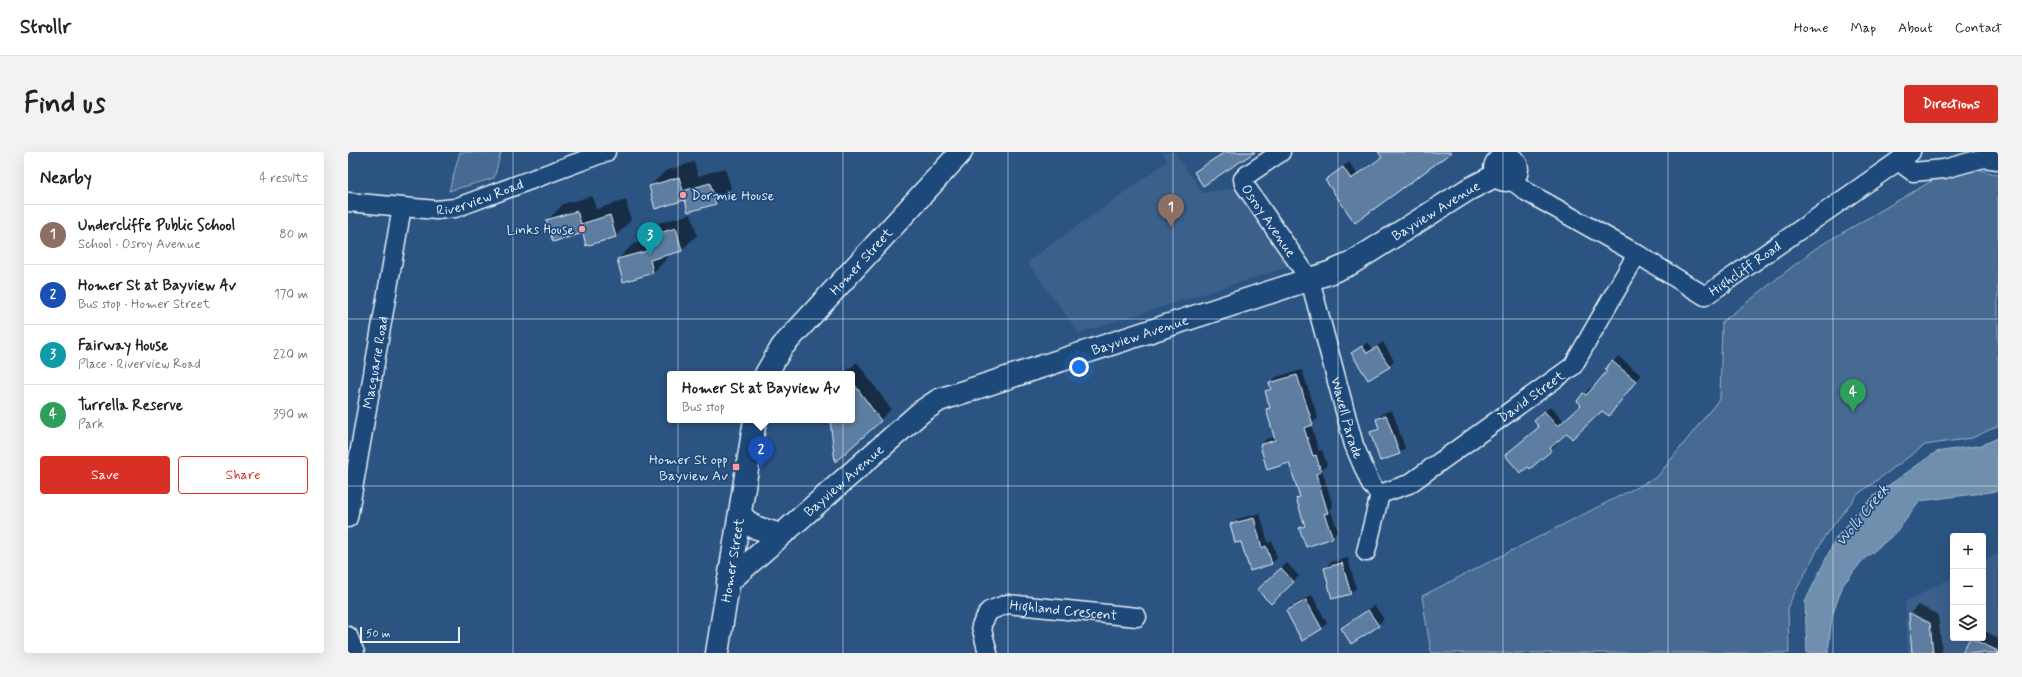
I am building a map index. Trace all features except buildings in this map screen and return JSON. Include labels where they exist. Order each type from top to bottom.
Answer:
[{"type":"main road","name":"Homer Street","points":[[768,371],[782,347],[960,152]]},
{"type":"main road","name":"Bayview Avenue","points":[[728,582],[921,412],[939,400],[1310,280],[1350,264],[1469,189],[1512,167]]},
{"type":"main road","name":"Homer Street","points":[[717,653],[755,423]]},
{"type":"main road","points":[[740,515],[754,527],[781,535]]},
{"type":"street","name":"Riverview Road","points":[[348,202],[436,210],[456,208],[606,152]]},
{"type":"street","name":"Osroy Avenue","points":[[1281,152],[1247,175],[1243,179],[1244,184],[1310,280]]},
{"type":"street","points":[[1904,156],[1913,172],[1944,169],[1984,158],[1998,160]]},
{"type":"street","name":"Highcliff Road","points":[[1512,167],[1527,192],[1637,254],[1705,296],[1904,156]]},
{"type":"street","name":"Macquarie Road","points":[[348,518],[402,206]]},
{"type":"street","name":"David Street","points":[[1380,494],[1409,484],[1573,366],[1637,254]]},
{"type":"street","name":"Wavell Parade","points":[[1310,280],[1354,445],[1371,485],[1380,494]]},
{"type":"street","points":[[1366,552],[1380,494]]},
{"type":"street","name":"Highland Crescent","points":[[988,653],[981,626],[988,611],[1007,604],[1136,617]]},
{"type":"street","points":[[348,636],[355,653]]},
{"type":"shaded area","points":[[460,152],[501,152],[494,178],[449,191]]},
{"type":"shaded area","points":[[1162,152],[1174,152],[1203,193],[1237,188],[1294,265],[1079,333],[1027,262],[1168,161]]},
{"type":"shaded area","points":[[1961,164],[1998,175],[1998,426],[1972,438],[1925,445],[1858,494],[1824,537],[1788,606],[1789,653],[1431,653],[1422,596],[1657,477],[1720,398],[1722,322],[1816,248]]},
{"type":"shaded area","points":[[1998,554],[1998,653],[1908,653],[1905,602],[1950,579],[1950,641],[1986,641],[1986,560]]},
{"type":"water","name":"Wolli Creek","points":[[1998,438],[1998,491],[1920,501],[1896,533],[1863,560],[1843,585],[1832,616],[1828,653],[1807,653],[1805,602],[1836,538],[1858,512],[1875,495],[1936,452],[1982,445]]},
{"type":"place","name":"Dormie House","points":[[683,195]]},
{"type":"place","name":"Undercliffe Public School","points":[[1171,227]]},
{"type":"place","name":"Links House","points":[[582,229]]},
{"type":"place","name":"Fairway House","points":[[650,255]]},
{"type":"place","name":"Turrella Reserve","points":[[1853,412]]},
{"type":"place","name":"Homer St opp Bayview Av","points":[[736,467]]},
{"type":"place","name":"Homer St at Bayview Av","points":[[761,469]]}]
